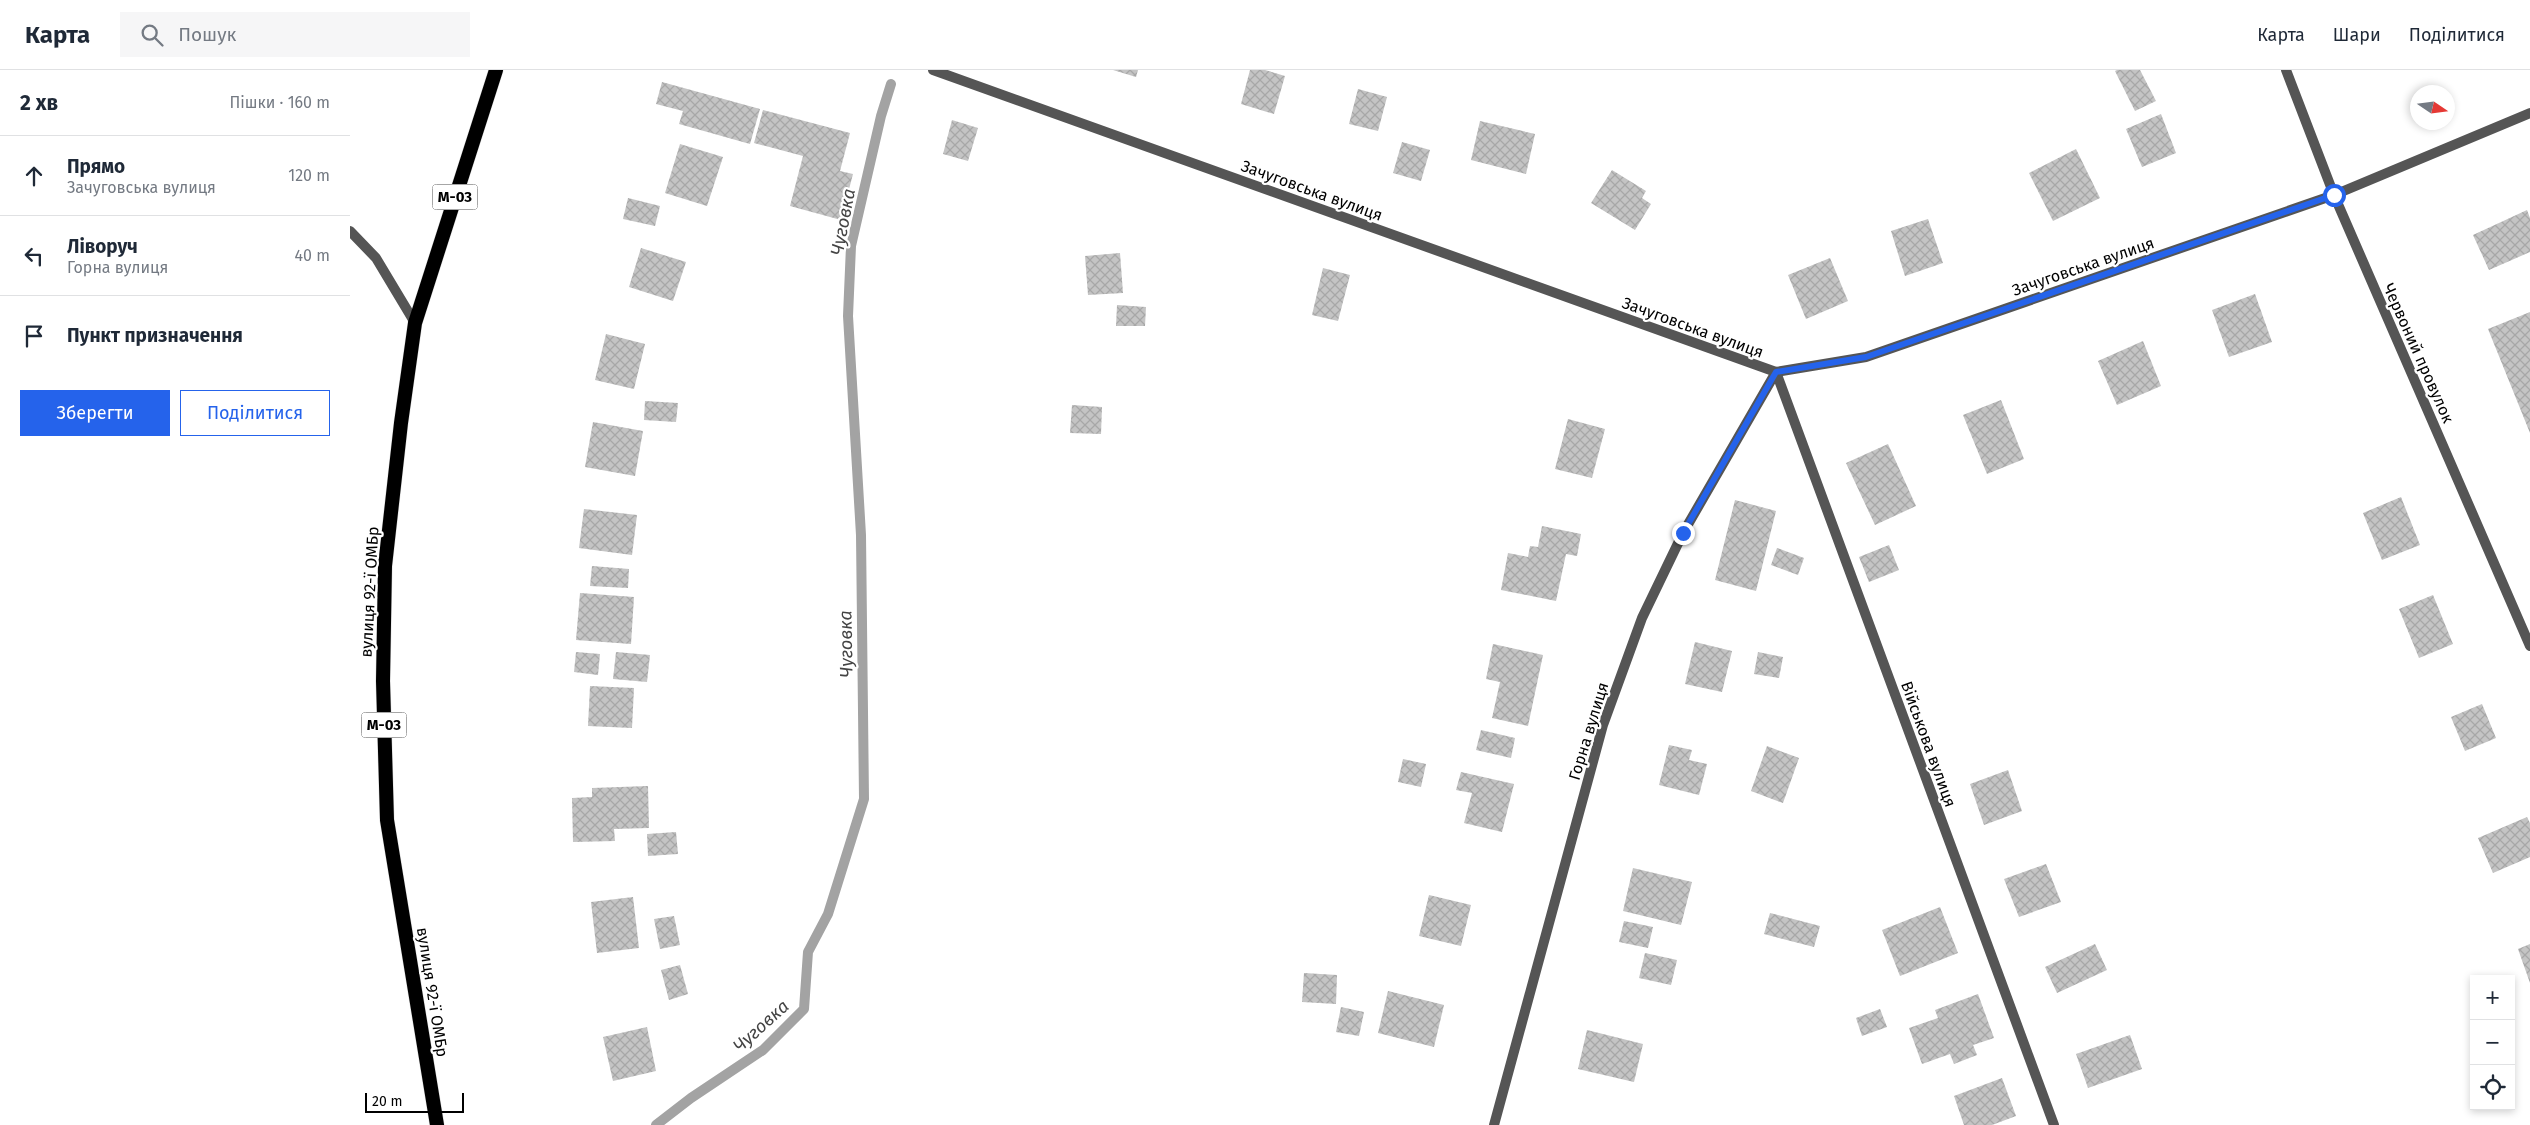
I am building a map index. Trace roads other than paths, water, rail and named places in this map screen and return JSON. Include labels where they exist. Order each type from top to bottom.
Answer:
[{"type":"highway","name":"вулиця 92-ї ОМБр","points":[[438,1125],[387,820],[383,681],[385,566],[401,424],[415,323],[496,70]]},
{"type":"street","name":"Зачуговська вулиця","points":[[933,70],[1776,372],[1866,357],[2334,195],[2530,113]]},
{"type":"street","name":"Червоний провулок","points":[[2286,70],[2334,195],[2530,646]]},
{"type":"street","points":[[350,231],[376,258],[415,323]]},
{"type":"street","name":"Горна вулиця","points":[[1494,1125],[1603,725],[1642,618],[1683,533],[1776,372]]},
{"type":"street","name":"Військова вулиця","points":[[1776,372],[2054,1125]]},
{"type":"waterway","name":"Чуговка","points":[[656,1125],[691,1098],[763,1050],[804,1009],[808,952],[828,914],[864,799],[861,535],[848,316],[851,246],[881,116],[891,84]]}]
